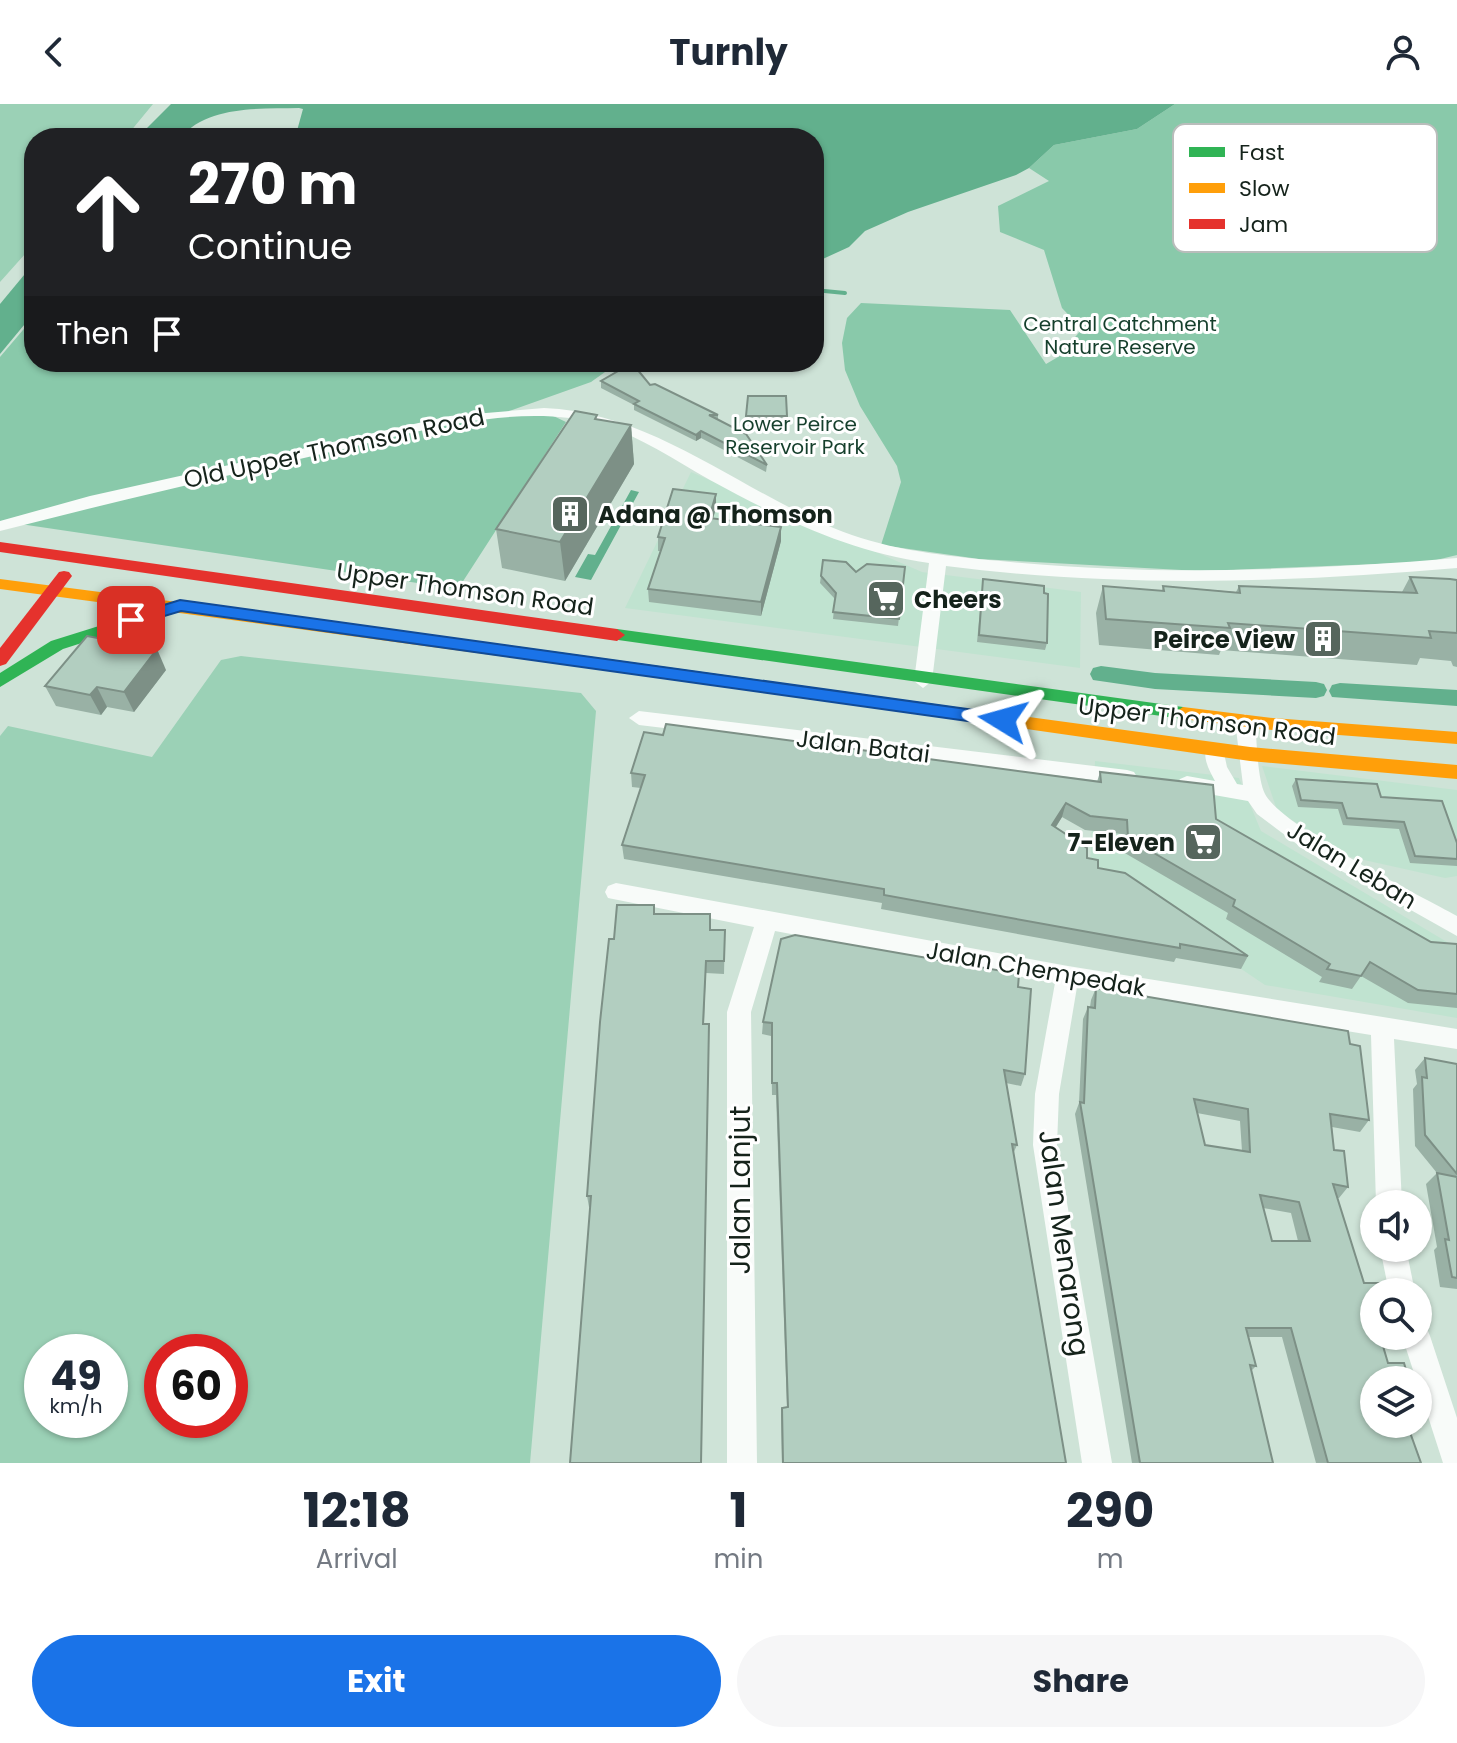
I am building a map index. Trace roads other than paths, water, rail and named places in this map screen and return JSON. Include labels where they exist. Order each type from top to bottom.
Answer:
[{"type":"main road","name":"Upper Thomson Road","points":[[0,547],[923,681],[1245,721],[1457,738]]},
{"type":"main road","points":[[8,591],[44,553]]},
{"type":"main road","points":[[0,660],[78,558]]},
{"type":"main road","name":"Upper Thomson Road","points":[[8,591],[53,591],[180,606],[1250,754],[1457,772]]},
{"type":"main road","points":[[0,681],[17,666],[81,635],[180,606]]},
{"type":"street","name":"Old Upper Thomson Road","points":[[0,526],[90,501],[450,421],[545,412],[578,415],[642,433],[726,481],[829,531],[872,546],[938,559],[1062,573],[1141,576],[1324,575],[1457,563]]},
{"type":"street","points":[[923,681],[938,559]]},
{"type":"street","name":"Jalan Batai","points":[[639,718],[1230,789]]},
{"type":"street","points":[[1215,749],[1217,767],[1230,789],[1254,794],[1245,721]]},
{"type":"street","name":"Jalan Leban","points":[[1254,794],[1258,804],[1287,827],[1457,927]]},
{"type":"street","name":"Jalan Chempedak","points":[[616,892],[1068,976],[1457,1039]]},
{"type":"street","name":"Jalan Lanjut","points":[[742,1463],[739,1012],[767,921]]},
{"type":"street","name":"Jalan Menarong","points":[[1068,976],[1047,1094],[1045,1145],[1097,1463]]},
{"type":"street","points":[[1384,1026],[1382,1041],[1388,1190]]},
{"type":"street","points":[[1421,1350],[1457,1461]]},
{"type":"waterway","points":[[824,291],[845,293]]},
{"type":"waterway","points":[[1101,674],[1155,681],[1316,690]]},
{"type":"waterway","points":[[1340,691],[1457,698]]},
{"type":"place","name":"Adana @ Thomson","points":[[570,514]]},
{"type":"place","name":"Cheers","points":[[886,599]]},
{"type":"place","name":"Peirce View","points":[[1323,639]]},
{"type":"place","name":"7-Eleven","points":[[1203,842]]},
{"type":"park label","name":"Central Catchment Nature Reserve","points":[[1120,336]]},
{"type":"park label","name":"Lower Peirce Reservoir Park","points":[[795,436]]}]
